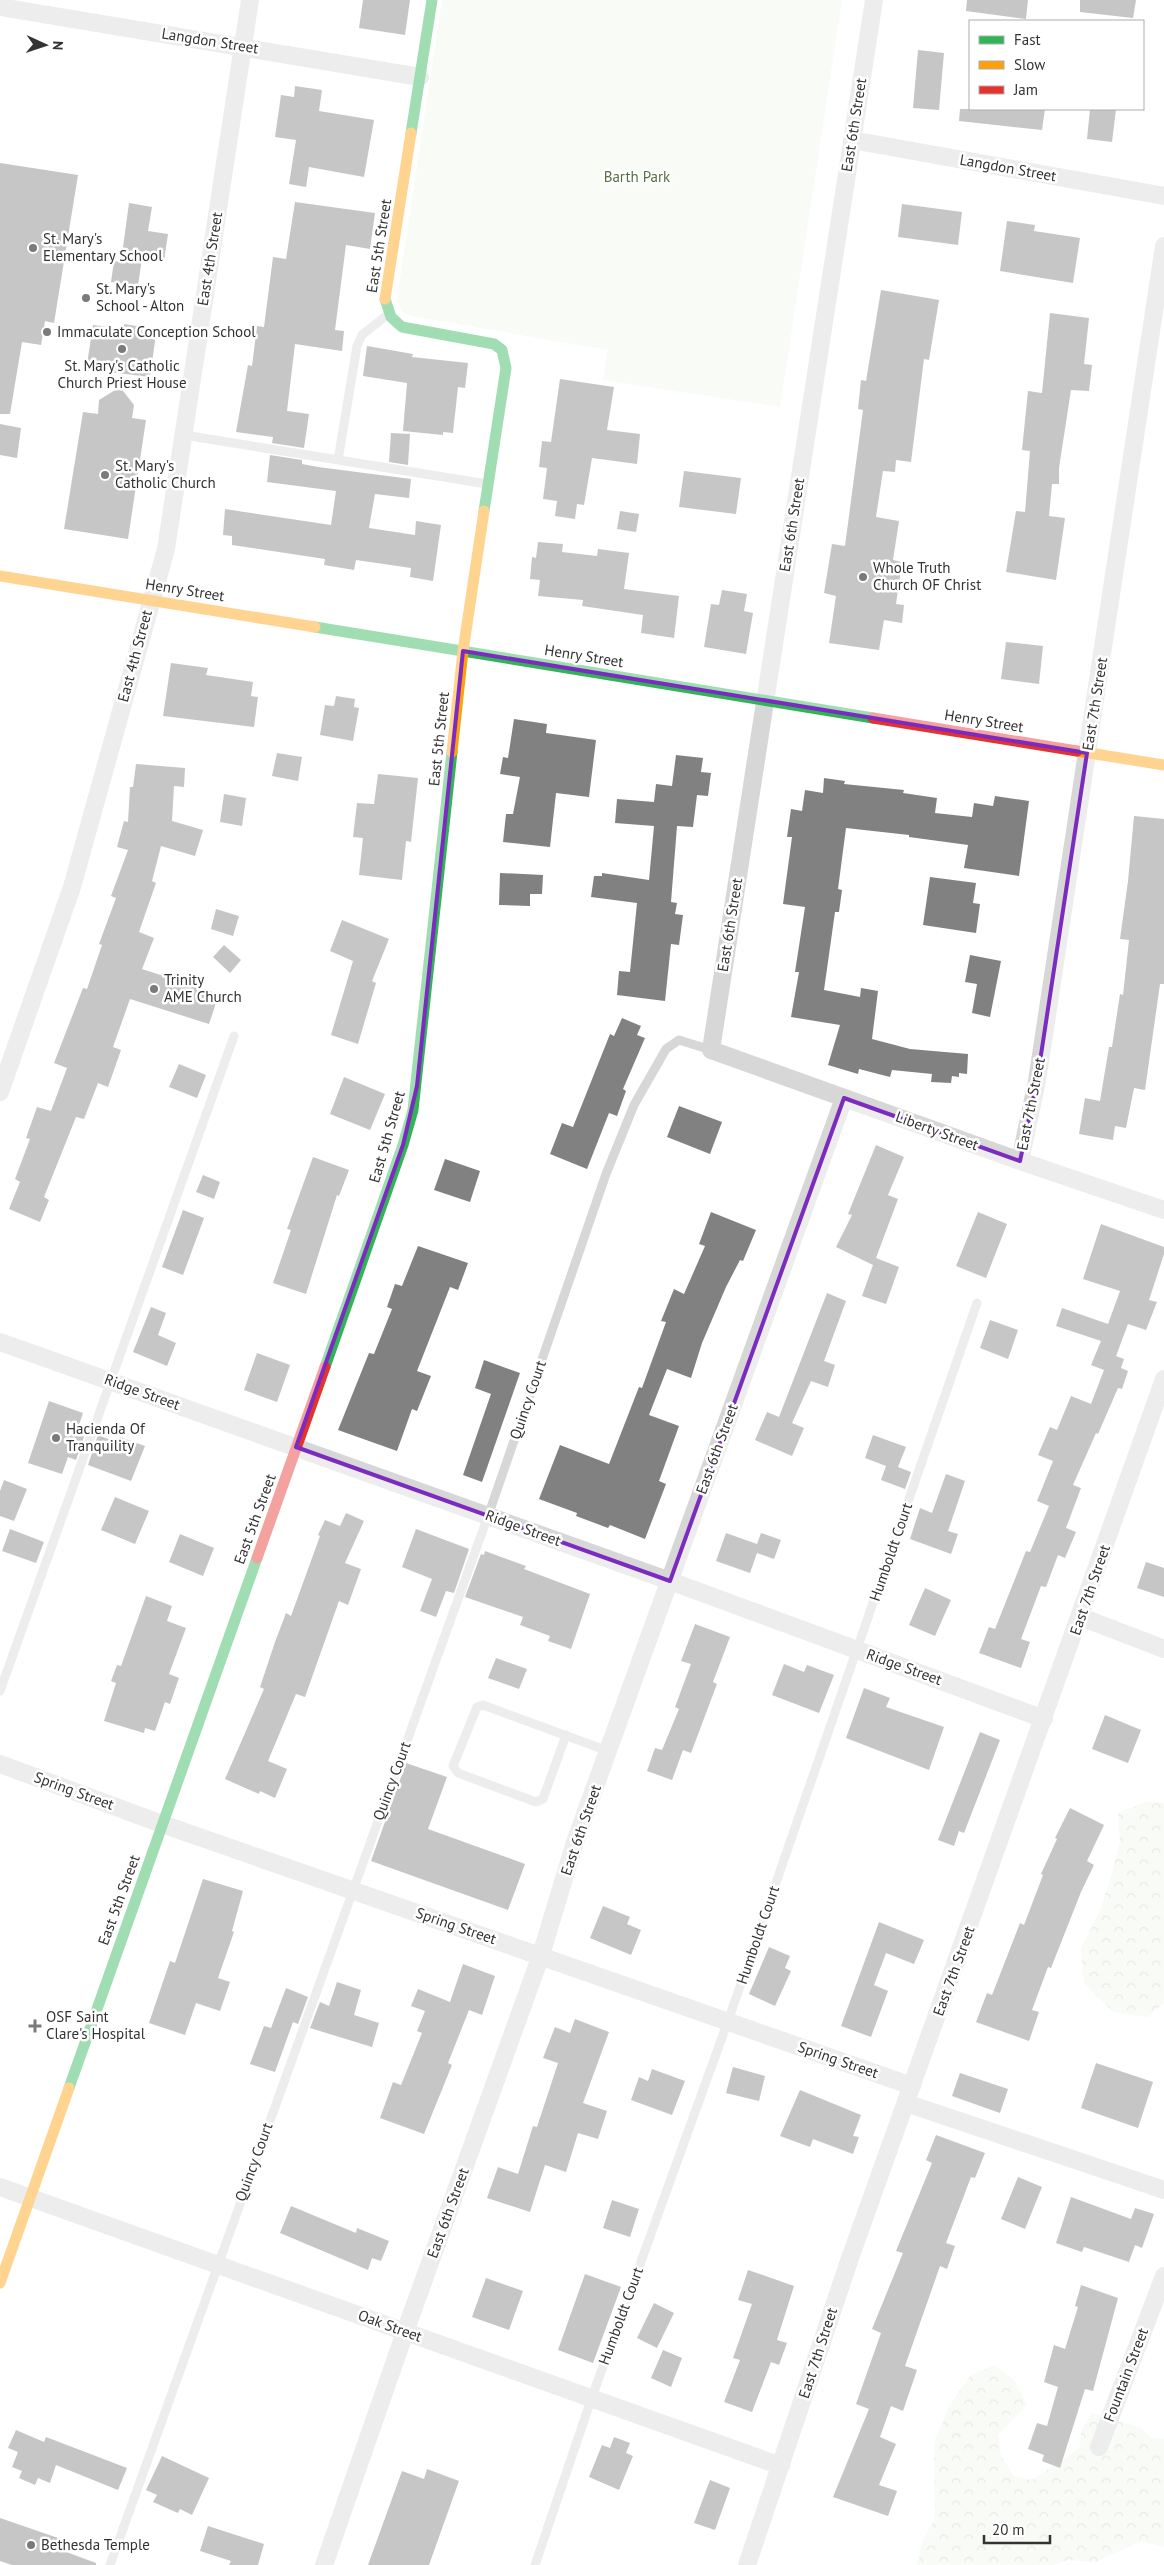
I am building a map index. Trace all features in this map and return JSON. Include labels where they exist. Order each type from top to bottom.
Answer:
[{"type":"street","name":"East 4th Street","points":[[0,1092],[4,1071],[72,887],[166,549],[250,0]]},
{"type":"street","name":"East 5th Street","points":[[0,2283],[403,1145],[413,1110],[463,650],[506,368],[502,350],[494,344],[402,327],[396,324],[389,314],[385,302],[432,0]]},
{"type":"street","name":"East 6th Street","points":[[711,1050],[874,0]]},
{"type":"street","name":"Langdon Street","points":[[0,7],[420,76]]},
{"type":"street","name":"Langdon Street","points":[[852,140],[1164,196]]},
{"type":"street","name":"East 7th Street","points":[[1020,1161],[1037,1081],[1164,246]]},
{"type":"street","name":"Henry Street","points":[[0,576],[1164,765]]},
{"type":"street","name":"Liberty Street","points":[[711,1050],[1020,1161],[1164,1210]]},
{"type":"street","name":"East 6th Street","points":[[324,2565],[405,2332],[541,1955],[575,1842],[844,1098]]},
{"type":"street","name":"Ridge Street","points":[[0,1342],[670,1580],[1044,1719]]},
{"type":"street","name":"East 7th Street","points":[[747,2565],[849,2261],[1081,1617],[1164,1379]]},
{"type":"street","points":[[1081,1617],[1164,1649]]},
{"type":"street","name":"Spring Street","points":[[0,1764],[162,1824],[912,2086]]},
{"type":"street","points":[[906,2103],[1164,2190]]},
{"type":"street","name":"Oak Street","points":[[0,2187],[781,2466]]},
{"type":"street","name":"Fountain Street","points":[[1100,2447],[1164,2276]]},
{"type":"lane","points":[[338,460],[357,346],[362,335],[389,314]]},
{"type":"lane","points":[[184,435],[489,484]]},
{"type":"lane","points":[[0,1691],[234,1036]]},
{"type":"lane","name":"Quincy Court","points":[[110,2565],[488,1516],[606,1174],[634,1105],[672,1042],[679,1040],[711,1050]]},
{"type":"lane","name":"Humboldt Court","points":[[535,2565],[592,2397],[728,2021],[977,1303]]},
{"type":"lane","points":[[566,1735],[543,1799],[536,1802],[458,1773],[453,1766],[477,1706],[483,1704],[566,1735],[608,1751]]},
{"type":"highlighted area","points":[[463,651],[1087,753],[1037,1081],[1020,1161],[844,1098],[670,1581],[296,1447],[403,1145],[417,1086]]},
{"type":"green space","name":"Barth Park","points":[[442,0],[842,0],[780,407],[603,380],[608,350],[411,316],[403,312],[397,300]]},
{"type":"green space","points":[[1145,1802],[1164,1803],[1164,2003],[1148,2017],[1113,2012],[1084,1983],[1081,1949],[1099,1913],[1112,1873],[1120,1841],[1118,1813]]},
{"type":"green space","points":[[994,2365],[1014,2380],[1027,2405],[998,2435],[1001,2456],[1014,2476],[1032,2480],[1080,2448],[1081,2431],[1092,2413],[1140,2427],[1151,2438],[1164,2439],[1164,2547],[1141,2541],[1096,2562],[1068,2560],[1053,2565],[917,2565],[923,2539],[935,2519],[934,2444],[949,2406],[970,2376]]},
{"type":"building","points":[[363,0],[410,0],[405,35],[359,28]]},
{"type":"building","points":[[967,0],[1028,0],[1026,19],[966,11]]},
{"type":"building","points":[[1080,0],[1136,0],[1133,18],[1080,12]]},
{"type":"building","points":[[918,50],[944,53],[939,110],[913,108]]},
{"type":"building","points":[[295,86],[322,90],[319,111],[374,120],[364,177],[309,167],[306,187],[289,184],[296,140],[275,137],[281,95],[294,97]]},
{"type":"building","points":[[960,109],[1045,110],[1042,130],[959,121]]},
{"type":"building","points":[[1090,110],[1116,110],[1112,142],[1087,139]]},
{"type":"building","name":"St. Mary's Elementary School","points":[[0,163],[78,175],[54,323],[45,321],[41,345],[22,342],[10,414],[0,414]]},
{"type":"building","points":[[295,202],[375,213],[370,249],[346,245],[335,330],[344,331],[342,351],[295,344],[287,411],[309,414],[304,448],[272,443],[273,437],[236,432],[248,365],[252,366],[257,326],[264,327],[273,257],[286,259]]},
{"type":"building","points":[[129,203],[152,207],[148,231],[168,234],[164,261],[142,258],[138,286],[111,282],[114,261],[121,262]]},
{"type":"building","points":[[902,204],[962,212],[958,245],[898,237]]},
{"type":"building","points":[[1007,221],[1035,225],[1034,231],[1080,238],[1073,283],[1000,271]]},
{"type":"building","points":[[881,290],[939,300],[929,360],[924,359],[911,462],[896,460],[895,472],[883,471],[876,517],[899,521],[893,560],[902,562],[896,604],[904,605],[902,623],[884,620],[879,650],[829,643],[836,596],[824,593],[832,544],[845,546],[863,410],[858,409],[861,380],[866,381]]},
{"type":"building","points":[[1050,313],[1089,318],[1084,364],[1092,365],[1089,391],[1071,390],[1059,468],[1059,484],[1052,484],[1049,516],[1065,518],[1056,580],[1006,572],[1016,511],[1025,512],[1030,451],[1022,450],[1028,391],[1042,393]]},
{"type":"building","name":"St. Mary's Catholic Church Priest House","points":[[124,324],[143,327],[142,332],[156,334],[150,377],[109,372],[110,367],[87,364],[93,325],[123,329]]},
{"type":"building","points":[[367,346],[413,354],[412,357],[468,363],[465,388],[458,387],[453,433],[443,432],[443,435],[403,431],[407,383],[363,376]]},
{"type":"building","points":[[560,379],[614,387],[607,430],[640,434],[637,464],[592,458],[584,505],[577,504],[575,519],[555,516],[557,501],[543,499],[547,468],[539,467],[542,441],[551,442]]},
{"type":"building","name":"St. Mary's Catholic Church","points":[[120,387],[134,405],[132,418],[146,420],[128,539],[64,529],[83,412],[98,414],[99,400]]},
{"type":"building","points":[[0,424],[21,428],[17,458],[0,455]]},
{"type":"building","points":[[391,433],[410,434],[408,465],[389,462]]},
{"type":"building","points":[[270,455],[302,460],[302,464],[318,467],[411,479],[409,498],[375,494],[369,528],[415,535],[416,521],[441,525],[433,581],[410,577],[411,568],[356,560],[354,570],[324,565],[325,559],[232,545],[232,536],[223,535],[225,509],[331,525],[336,491],[267,482]]},
{"type":"building","points":[[684,471],[741,478],[736,514],[679,507]]},
{"type":"building","points":[[620,511],[639,514],[636,532],[617,529]]},
{"type":"building","points":[[538,542],[563,544],[562,552],[597,556],[598,549],[629,553],[624,589],[679,596],[674,638],[641,633],[643,615],[582,606],[583,600],[538,596],[540,580],[530,579],[532,557],[536,558]]},
{"type":"building","points":[[722,590],[747,594],[744,611],[753,613],[746,654],[704,647],[711,604],[719,605]]},
{"type":"building","points":[[1006,642],[1043,646],[1039,684],[1001,679]]},
{"type":"building","points":[[171,663],[208,668],[206,675],[253,682],[251,696],[258,697],[254,727],[163,716]]},
{"type":"building","points":[[336,696],[355,699],[354,707],[359,708],[353,741],[320,735],[325,705],[334,706]]},
{"type":"building","points":[[514,719],[547,724],[546,733],[596,740],[589,797],[556,793],[550,847],[503,842],[506,814],[513,814],[520,777],[500,774],[503,757],[508,758]]},
{"type":"building","points":[[277,753],[302,757],[298,781],[272,776]]},
{"type":"building","points":[[676,755],[703,758],[701,772],[711,773],[708,796],[697,795],[693,827],[677,826],[671,902],[677,903],[675,914],[683,915],[679,945],[671,944],[665,1001],[617,995],[619,971],[630,972],[637,903],[591,897],[594,876],[602,876],[602,873],[649,880],[654,826],[615,823],[617,799],[654,802],[656,784],[672,786]]},
{"type":"building","points":[[136,764],[185,768],[184,787],[174,786],[172,821],[203,830],[195,856],[161,846],[152,881],[156,883],[139,932],[154,938],[142,969],[219,994],[209,1024],[130,999],[113,1047],[121,1050],[108,1087],[98,1083],[84,1119],[76,1117],[44,1197],[49,1200],[40,1222],[9,1209],[20,1182],[15,1179],[30,1139],[26,1138],[37,1107],[51,1111],[67,1068],[54,1063],[83,988],[87,989],[102,945],[99,944],[116,898],[111,896],[128,850],[117,847],[124,821],[128,822],[130,787],[133,787]]},
{"type":"building","points":[[378,774],[418,778],[411,842],[406,841],[402,880],[359,875],[363,838],[353,837],[357,803],[374,804]]},
{"type":"building","points":[[824,778],[845,781],[844,784],[904,790],[903,793],[937,798],[935,813],[972,817],[974,803],[993,806],[995,796],[1029,801],[1019,876],[964,868],[968,845],[909,837],[909,835],[846,828],[838,889],[842,890],[839,912],[835,912],[824,990],[860,997],[861,988],[878,991],[872,1039],[910,1049],[968,1054],[967,1074],[959,1073],[959,1077],[952,1076],[951,1083],[931,1082],[932,1074],[892,1070],[890,1077],[859,1069],[858,1074],[828,1065],[840,1025],[791,1017],[799,972],[795,972],[805,907],[783,904],[792,837],[787,837],[791,809],[802,811],[805,790],[823,793]]},
{"type":"building","points":[[224,794],[246,798],[242,826],[220,822]]},
{"type":"building","points":[[1134,816],[1164,819],[1164,984],[1160,984],[1145,1090],[1134,1088],[1126,1128],[1115,1126],[1113,1140],[1079,1134],[1085,1098],[1100,1101],[1109,1047],[1112,1047],[1120,994],[1123,995],[1129,940],[1120,939]]},
{"type":"building","points":[[500,873],[543,875],[542,894],[530,894],[530,906],[499,905]]},
{"type":"building","points":[[930,877],[976,883],[973,903],[980,904],[976,933],[923,925]]},
{"type":"building","points":[[216,909],[239,916],[233,936],[211,929]]},
{"type":"building","points":[[342,920],[389,939],[372,981],[376,983],[358,1044],[331,1035],[353,961],[330,951]]},
{"type":"building","points":[[224,945],[241,960],[230,973],[213,957]]},
{"type":"building","points":[[970,955],[1001,961],[990,1017],[972,1013],[977,984],[965,982]]},
{"type":"building","points":[[622,1018],[641,1026],[637,1035],[645,1038],[623,1089],[626,1091],[617,1116],[609,1113],[587,1169],[550,1154],[562,1123],[573,1127],[610,1034],[614,1036]]},
{"type":"building","points":[[179,1064],[206,1075],[197,1098],[169,1087]]},
{"type":"building","points":[[344,1077],[385,1094],[370,1130],[330,1114]]},
{"type":"building","points":[[679,1106],[722,1122],[710,1154],[667,1137]]},
{"type":"building","points":[[876,1145],[904,1157],[888,1195],[898,1199],[876,1258],[899,1267],[886,1304],[862,1296],[873,1265],[836,1247],[852,1215],[848,1214]]},
{"type":"building","points":[[313,1157],[349,1170],[339,1196],[337,1195],[306,1294],[273,1283],[291,1230],[287,1229]]},
{"type":"building","points":[[445,1159],[480,1171],[470,1202],[434,1190]]},
{"type":"building","points":[[203,1175],[220,1182],[214,1199],[196,1192]]},
{"type":"building","points":[[183,1210],[204,1218],[183,1275],[162,1267]]},
{"type":"building","points":[[711,1212],[756,1230],[743,1261],[740,1260],[726,1287],[702,1343],[691,1378],[667,1369],[649,1415],[679,1426],[659,1481],[666,1484],[645,1539],[610,1525],[608,1528],[576,1516],[577,1513],[539,1499],[560,1445],[609,1464],[639,1387],[642,1388],[666,1322],[661,1321],[674,1289],[684,1294],[705,1246],[699,1244]]},
{"type":"building","points":[[978,1212],[1007,1224],[986,1278],[956,1266]]},
{"type":"building","points":[[1101,1224],[1164,1247],[1164,1254],[1149,1300],[1157,1302],[1146,1330],[1128,1324],[1116,1356],[1124,1359],[1121,1368],[1128,1371],[1122,1389],[1118,1388],[1073,1485],[1081,1488],[1066,1528],[1076,1532],[1065,1558],[1058,1555],[1046,1587],[1041,1586],[1021,1639],[1030,1642],[1021,1668],[979,1653],[989,1627],[995,1629],[1026,1551],[1030,1552],[1049,1506],[1037,1501],[1053,1461],[1038,1455],[1050,1427],[1057,1430],[1071,1396],[1091,1404],[1104,1370],[1091,1365],[1101,1341],[1056,1326],[1062,1308],[1108,1324],[1120,1291],[1083,1279]]},
{"type":"building","points":[[418,1246],[468,1263],[458,1290],[450,1287],[417,1371],[431,1376],[417,1411],[412,1409],[397,1451],[338,1430],[369,1353],[374,1354],[392,1309],[387,1307],[395,1284],[402,1286]]},
{"type":"building","points":[[827,1293],[846,1301],[824,1361],[835,1365],[828,1387],[811,1381],[792,1423],[804,1428],[792,1456],[755,1440],[767,1412],[779,1417]]},
{"type":"building","points":[[151,1307],[166,1313],[158,1335],[176,1343],[167,1366],[133,1352]]},
{"type":"building","points":[[990,1320],[1018,1330],[1008,1359],[980,1348]]},
{"type":"building","points":[[257,1353],[290,1365],[277,1402],[244,1390]]},
{"type":"building","points":[[484,1360],[520,1373],[482,1482],[463,1475],[491,1394],[475,1388]]},
{"type":"building","name":"Hacienda Of Tranquility","points":[[49,1401],[83,1413],[78,1428],[86,1431],[76,1460],[68,1457],[62,1474],[28,1463]]},
{"type":"building","points":[[98,1435],[118,1443],[120,1437],[145,1446],[131,1481],[88,1465]]},
{"type":"building","points":[[873,1435],[906,1447],[898,1467],[911,1472],[905,1489],[881,1480],[886,1466],[865,1458]]},
{"type":"building","points":[[946,1474],[965,1481],[948,1531],[958,1534],[951,1554],[910,1539],[920,1508],[932,1513]]},
{"type":"building","points":[[4,1480],[27,1489],[14,1521],[0,1516],[0,1491]]},
{"type":"building","points":[[115,1497],[149,1511],[135,1544],[101,1530]]},
{"type":"building","points":[[346,1513],[364,1521],[345,1563],[361,1569],[348,1605],[339,1601],[305,1697],[296,1694],[268,1761],[287,1769],[275,1798],[260,1791],[259,1794],[225,1779],[264,1689],[260,1687],[275,1642],[286,1613],[291,1616],[320,1536],[318,1535],[325,1520],[340,1526]]},
{"type":"building","points":[[10,1529],[44,1542],[36,1563],[2,1551]]},
{"type":"building","points":[[416,1529],[469,1549],[454,1593],[446,1591],[436,1617],[420,1611],[432,1579],[402,1567]]},
{"type":"building","points":[[726,1533],[757,1544],[761,1533],[781,1540],[774,1559],[757,1553],[750,1573],[716,1561]]},
{"type":"building","points":[[180,1534],[214,1548],[203,1576],[169,1562]]},
{"type":"building","points":[[485,1551],[526,1566],[524,1569],[590,1594],[571,1649],[548,1641],[550,1636],[520,1625],[523,1617],[465,1597],[481,1554],[484,1555]]},
{"type":"building","points":[[1146,1562],[1164,1568],[1164,1597],[1137,1588]]},
{"type":"building","points":[[925,1588],[951,1600],[935,1636],[909,1625]]},
{"type":"building","points":[[146,1596],[172,1606],[167,1621],[186,1628],[169,1674],[179,1678],[170,1704],[165,1702],[155,1731],[145,1728],[144,1733],[104,1721],[116,1683],[111,1681],[117,1665],[121,1666]]},
{"type":"building","points":[[695,1624],[730,1637],[713,1682],[717,1684],[691,1753],[683,1750],[672,1780],[647,1771],[655,1748],[662,1750],[679,1709],[675,1707],[691,1664],[681,1661]]},
{"type":"building","points":[[496,1658],[527,1669],[519,1689],[488,1678]]},
{"type":"building","points":[[784,1664],[804,1672],[807,1665],[834,1675],[819,1713],[772,1695]]},
{"type":"building","points":[[864,1688],[890,1698],[886,1707],[944,1727],[929,1770],[846,1738]]},
{"type":"building","points":[[1105,1715],[1141,1730],[1128,1763],[1092,1749]]},
{"type":"building","points":[[980,1732],[1000,1740],[964,1833],[959,1831],[954,1846],[938,1840]]},
{"type":"building","points":[[406,1763],[447,1777],[428,1829],[525,1864],[508,1910],[371,1861]]},
{"type":"building","points":[[1070,1808],[1104,1825],[1087,1861],[1094,1865],[1081,1892],[1051,1968],[1048,1967],[1032,2010],[1039,2012],[1029,2041],[976,2022],[987,1993],[992,1995],[1020,1923],[1024,1925],[1043,1875],[1041,1874],[1057,1839],[1055,1838]]},
{"type":"building","points":[[203,1879],[243,1891],[232,1931],[234,1932],[218,1978],[230,1982],[220,2011],[196,2003],[185,2035],[149,2023],[170,1961],[175,1963]]},
{"type":"building","points":[[603,1906],[630,1917],[627,1924],[641,1930],[631,1955],[590,1938]]},
{"type":"building","points":[[879,1922],[924,1940],[914,1964],[886,1953],[874,1985],[888,1991],[871,2037],[841,2026]]},
{"type":"building","points":[[769,1947],[790,1956],[785,1968],[791,1971],[775,2006],[749,1994]]},
{"type":"building","points":[[463,1964],[495,1976],[482,2015],[469,2010],[448,2063],[452,2065],[424,2134],[380,2118],[393,2082],[401,2085],[422,2033],[417,2031],[425,2011],[411,2006],[418,1989],[450,2002]]},
{"type":"building","points":[[337,1982],[361,1990],[354,2015],[379,2023],[372,2047],[310,2028],[320,2002],[329,2006]]},
{"type":"building","points":[[286,1988],[308,1997],[298,2024],[293,2022],[275,2072],[250,2064],[264,2026],[271,2028]]},
{"type":"building","points":[[575,2019],[609,2032],[583,2103],[607,2111],[598,2139],[578,2133],[566,2172],[545,2165],[530,2212],[487,2198],[498,2167],[518,2174],[533,2126],[537,2127],[558,2063],[543,2058],[555,2027],[570,2033]]},
{"type":"building","points":[[1096,2063],[1153,2082],[1138,2128],[1081,2108]]},
{"type":"building","points":[[733,2067],[765,2076],[759,2101],[726,2093]]},
{"type":"building","points":[[652,2069],[685,2081],[672,2115],[631,2100],[639,2077],[648,2081]]},
{"type":"building","points":[[960,2073],[1008,2089],[1000,2113],[952,2096]]},
{"type":"building","points":[[800,2090],[861,2115],[853,2136],[859,2137],[853,2154],[813,2139],[810,2147],[780,2136]]},
{"type":"building","points":[[936,2135],[985,2153],[975,2178],[971,2177],[946,2243],[955,2246],[947,2269],[940,2266],[905,2366],[917,2370],[903,2411],[891,2406],[880,2437],[896,2444],[879,2485],[897,2491],[888,2516],[833,2497],[869,2409],[856,2404],[881,2333],[872,2329],[903,2253],[896,2251],[932,2163],[926,2160]]},
{"type":"building","points":[[1018,2177],[1042,2187],[1025,2229],[1001,2219]]},
{"type":"building","points":[[1071,2197],[1131,2219],[1135,2208],[1154,2214],[1142,2248],[1135,2245],[1129,2262],[1084,2247],[1082,2252],[1056,2243]]},
{"type":"building","points":[[612,2200],[639,2209],[630,2237],[603,2228]]},
{"type":"building","points":[[291,2206],[356,2233],[357,2228],[389,2241],[381,2261],[372,2258],[368,2270],[280,2233]]},
{"type":"building","points":[[748,2270],[794,2286],[777,2340],[787,2343],[779,2365],[771,2362],[752,2412],[724,2402],[740,2360],[733,2358],[752,2304],[738,2300]]},
{"type":"building","points":[[585,2274],[621,2287],[593,2363],[558,2350]]},
{"type":"building","points":[[486,2278],[523,2291],[509,2330],[472,2317]]},
{"type":"building","points":[[1081,2285],[1118,2298],[1093,2391],[1085,2389],[1060,2468],[1042,2461],[1044,2455],[1028,2449],[1037,2423],[1047,2426],[1058,2387],[1044,2382],[1054,2345],[1065,2349],[1078,2307],[1075,2306]]},
{"type":"building","points":[[654,2303],[674,2313],[657,2348],[637,2338]]},
{"type":"building","points":[[663,2350],[682,2358],[671,2387],[651,2378]]},
{"type":"building","points":[[16,2430],[44,2442],[46,2437],[127,2468],[118,2490],[56,2465],[50,2483],[38,2478],[35,2485],[19,2478],[22,2471],[12,2467],[18,2452],[8,2448]]},
{"type":"building","points":[[614,2437],[630,2443],[626,2453],[633,2456],[619,2490],[589,2477],[602,2445],[610,2448]]},
{"type":"building","points":[[162,2456],[209,2478],[192,2515],[180,2509],[178,2513],[153,2502],[157,2495],[146,2490]]},
{"type":"building","points":[[427,2469],[459,2481],[429,2565],[368,2565],[402,2471],[424,2479]]},
{"type":"building","points":[[710,2480],[730,2488],[715,2530],[694,2523]]},
{"type":"building","name":"Bethesda Temple","points":[[0,2518],[64,2540],[61,2550],[96,2563],[96,2565],[12,2565],[0,2561]]},
{"type":"building","points":[[208,2526],[264,2544],[258,2565],[229,2565],[231,2561],[200,2551]]},
{"type":"traffic: fast","points":[[411,133],[432,0]]},
{"type":"traffic: fast","points":[[385,299],[391,317],[402,327],[494,344],[502,350],[506,368],[484,511]]},
{"type":"traffic: fast","points":[[315,627],[873,718]]},
{"type":"traffic: fast","points":[[325,1367],[403,1145],[413,1110],[452,752]]},
{"type":"traffic: fast","points":[[69,2088],[257,1558]]},
{"type":"traffic: slow","points":[[385,299],[411,133]]},
{"type":"traffic: slow","points":[[452,752],[463,651],[484,511]]},
{"type":"traffic: slow","points":[[0,576],[315,627]]},
{"type":"traffic: slow","points":[[1077,751],[1164,765]]},
{"type":"traffic: slow","points":[[0,2283],[69,2088]]},
{"type":"traffic: jam","points":[[873,718],[1077,751]]},
{"type":"traffic: jam","points":[[257,1558],[325,1367]]},
{"type":"place","name":"St. Mary's Elementary School","points":[[33,248]]},
{"type":"place","name":"St. Mary's School - Alton","points":[[86,298]]},
{"type":"place","name":"Immaculate Conception School","points":[[47,332]]},
{"type":"place","name":"St. Mary's Catholic Church Priest House","points":[[122,349]]},
{"type":"place","name":"St. Mary's Catholic Church","points":[[105,475]]},
{"type":"place","name":"Whole Truth Church OF Christ","points":[[863,577]]},
{"type":"place","name":"Trinity AME Church","points":[[154,989]]},
{"type":"place","name":"Hacienda Of Tranquility","points":[[56,1438]]},
{"type":"place","name":"OSF Saint Clare's Hospital","points":[[35,2026]]},
{"type":"place","name":"Bethesda Temple","points":[[31,2545]]}]
